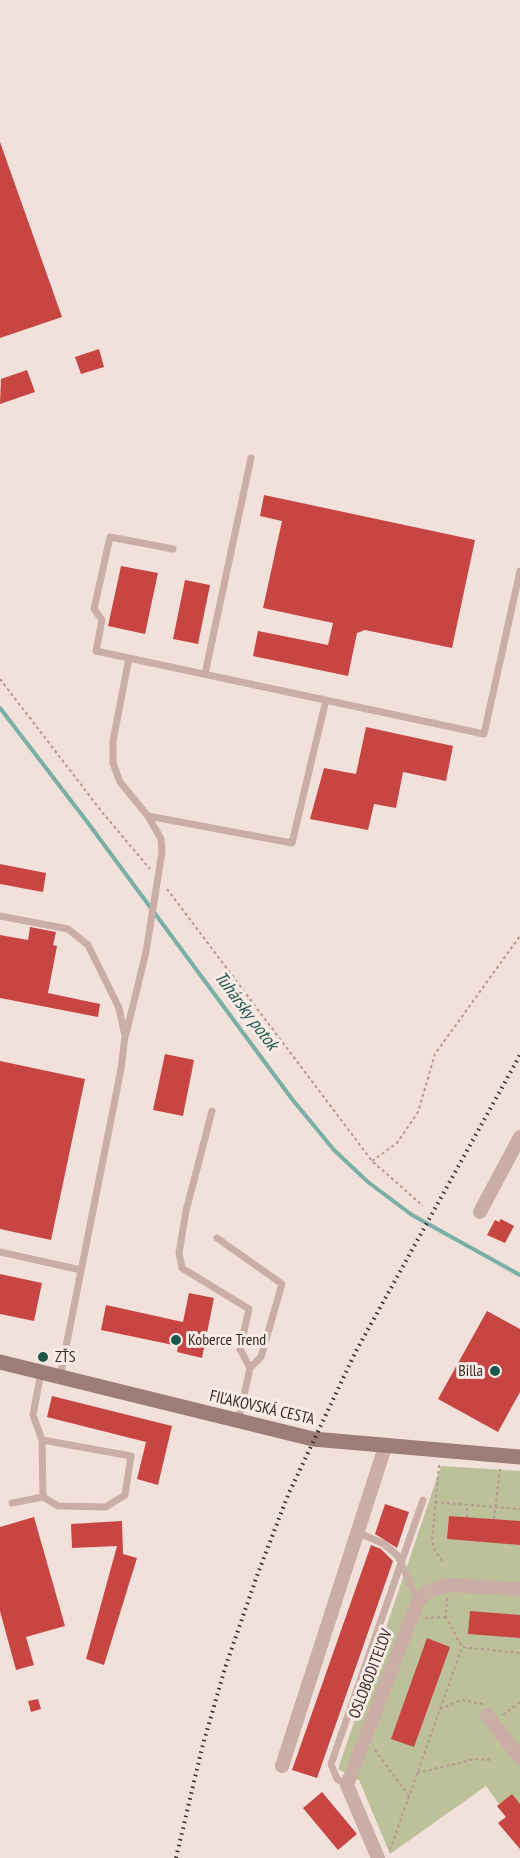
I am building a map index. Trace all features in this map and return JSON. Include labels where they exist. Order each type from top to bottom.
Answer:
[{"type":"street","points":[[480,1212],[520,1137]]},
{"type":"street","name":"FIĽAKOVSKÁ CESTA","points":[[0,1362],[313,1439],[520,1457]]},
{"type":"street","points":[[282,1766],[385,1447]]},
{"type":"street","points":[[415,1607],[427,1592],[447,1585],[520,1589]]},
{"type":"street","name":"OSLOBODITEĽOV","points":[[347,1785],[415,1607]]},
{"type":"street","points":[[490,1714],[520,1758]]},
{"type":"street","points":[[347,1785],[378,1858]]},
{"type":"lane","points":[[205,674],[251,458]]},
{"type":"lane","points":[[173,549],[110,537],[94,609],[102,620],[96,651],[484,734],[520,571]]},
{"type":"lane","points":[[60,1378],[121,1069],[125,1036],[146,952],[158,890],[161,839],[148,816],[120,782],[113,763],[113,741],[129,658]]},
{"type":"lane","points":[[148,816],[292,843],[326,700]]},
{"type":"lane","points":[[0,916],[68,929],[88,945],[119,1008],[125,1036]]},
{"type":"lane","points":[[212,1111],[186,1211],[179,1253],[182,1268],[249,1309],[240,1349],[250,1368]]},
{"type":"lane","points":[[217,1238],[282,1284],[261,1357],[250,1368],[238,1422]]},
{"type":"lane","points":[[0,1252],[81,1270]]},
{"type":"lane","points":[[41,1372],[33,1415],[42,1440],[43,1497]]},
{"type":"lane","points":[[12,1503],[43,1497],[58,1506],[106,1507],[125,1495],[131,1456],[42,1440]]},
{"type":"lane","points":[[347,1785],[338,1779],[331,1764],[402,1566],[423,1500]]},
{"type":"lane","points":[[357,1532],[384,1544],[398,1556],[415,1607]]},
{"type":"path","points":[[0,679],[102,813],[159,879],[372,1161],[423,1206]]},
{"type":"path","points":[[372,1161],[397,1143],[418,1112],[435,1054],[520,936]]},
{"type":"path","points":[[439,1461],[432,1540],[435,1551],[444,1563]]},
{"type":"path","points":[[494,1520],[501,1466]]},
{"type":"path","points":[[436,1503],[520,1509]]},
{"type":"path","points":[[467,1505],[467,1517]]},
{"type":"path","points":[[387,1858],[462,1647],[446,1617],[447,1585]]},
{"type":"path","points":[[415,1607],[427,1618],[446,1617]]},
{"type":"path","points":[[462,1647],[520,1653]]},
{"type":"path","points":[[440,1709],[461,1700],[481,1702],[490,1714],[520,1702]]},
{"type":"path","points":[[372,1745],[409,1796]]},
{"type":"path","points":[[417,1773],[476,1759],[490,1760]]},
{"type":"green space","points":[[441,1466],[520,1471],[520,1833],[486,1786],[390,1854],[359,1780],[338,1769]]},
{"type":"building","points":[[0,142],[62,317],[0,338]]},
{"type":"building","points":[[99,349],[104,367],[81,374],[75,357]]},
{"type":"building","points":[[27,370],[35,392],[0,404],[1,379]]},
{"type":"building","points":[[264,495],[475,540],[452,648],[365,630],[357,633],[348,676],[253,656],[258,631],[328,645],[333,623],[263,608],[282,521],[260,516]]},
{"type":"building","points":[[121,566],[158,573],[145,634],[108,626]]},
{"type":"building","points":[[185,580],[210,585],[198,644],[173,639]]},
{"type":"building","points":[[366,727],[453,746],[446,781],[403,772],[396,808],[374,804],[368,830],[310,819],[324,768],[356,774]]},
{"type":"building","points":[[0,864],[46,873],[43,892],[0,884]]},
{"type":"building","points":[[30,927],[56,932],[53,945],[57,946],[48,993],[100,1004],[98,1017],[0,998],[0,935],[28,940]]},
{"type":"building","points":[[165,1054],[194,1060],[183,1116],[153,1110]]},
{"type":"building","points":[[0,1061],[85,1079],[51,1240],[0,1229]]},
{"type":"building","points":[[501,1219],[514,1226],[505,1243],[487,1235],[495,1220],[499,1222]]},
{"type":"building","points":[[0,1274],[42,1283],[34,1321],[0,1314]]},
{"type":"building","points":[[189,1293],[214,1298],[202,1358],[177,1352],[178,1346],[101,1330],[106,1305],[183,1322]]},
{"type":"building","points":[[487,1311],[520,1329],[520,1392],[498,1432],[438,1399]]},
{"type":"building","points":[[52,1396],[172,1426],[158,1485],[137,1479],[146,1442],[47,1417]]},
{"type":"building","points":[[385,1504],[409,1512],[397,1548],[375,1534]]},
{"type":"building","points":[[449,1516],[520,1521],[520,1545],[447,1539]]},
{"type":"building","points":[[34,1517],[65,1626],[26,1637],[34,1665],[16,1670],[0,1611],[0,1527]]},
{"type":"building","points":[[122,1521],[123,1554],[137,1558],[104,1665],[86,1659],[117,1546],[72,1548],[71,1524]]},
{"type":"building","points":[[371,1545],[381,1549],[393,1561],[317,1778],[292,1770]]},
{"type":"building","points":[[470,1611],[520,1615],[520,1638],[468,1634]]},
{"type":"building","points":[[427,1638],[450,1647],[414,1747],[391,1739]]},
{"type":"building","points":[[38,1699],[41,1709],[31,1712],[28,1701]]},
{"type":"building","points":[[322,1792],[357,1834],[338,1850],[303,1808]]},
{"type":"building","points":[[512,1794],[520,1804],[520,1849],[498,1823],[506,1817],[497,1806]]},
{"type":"waterway","name":"Tuhársky potok","points":[[0,708],[292,1099],[334,1150],[368,1182],[412,1215],[520,1275]]},
{"type":"railway","points":[[176,1858],[202,1748],[225,1668],[288,1495],[356,1351],[520,1055]]},
{"type":"place","name":"Koberce Trend","points":[[176,1340]]},
{"type":"place","name":"ZŤS","points":[[43,1357]]},
{"type":"place","name":"Billa","points":[[495,1371]]}]
